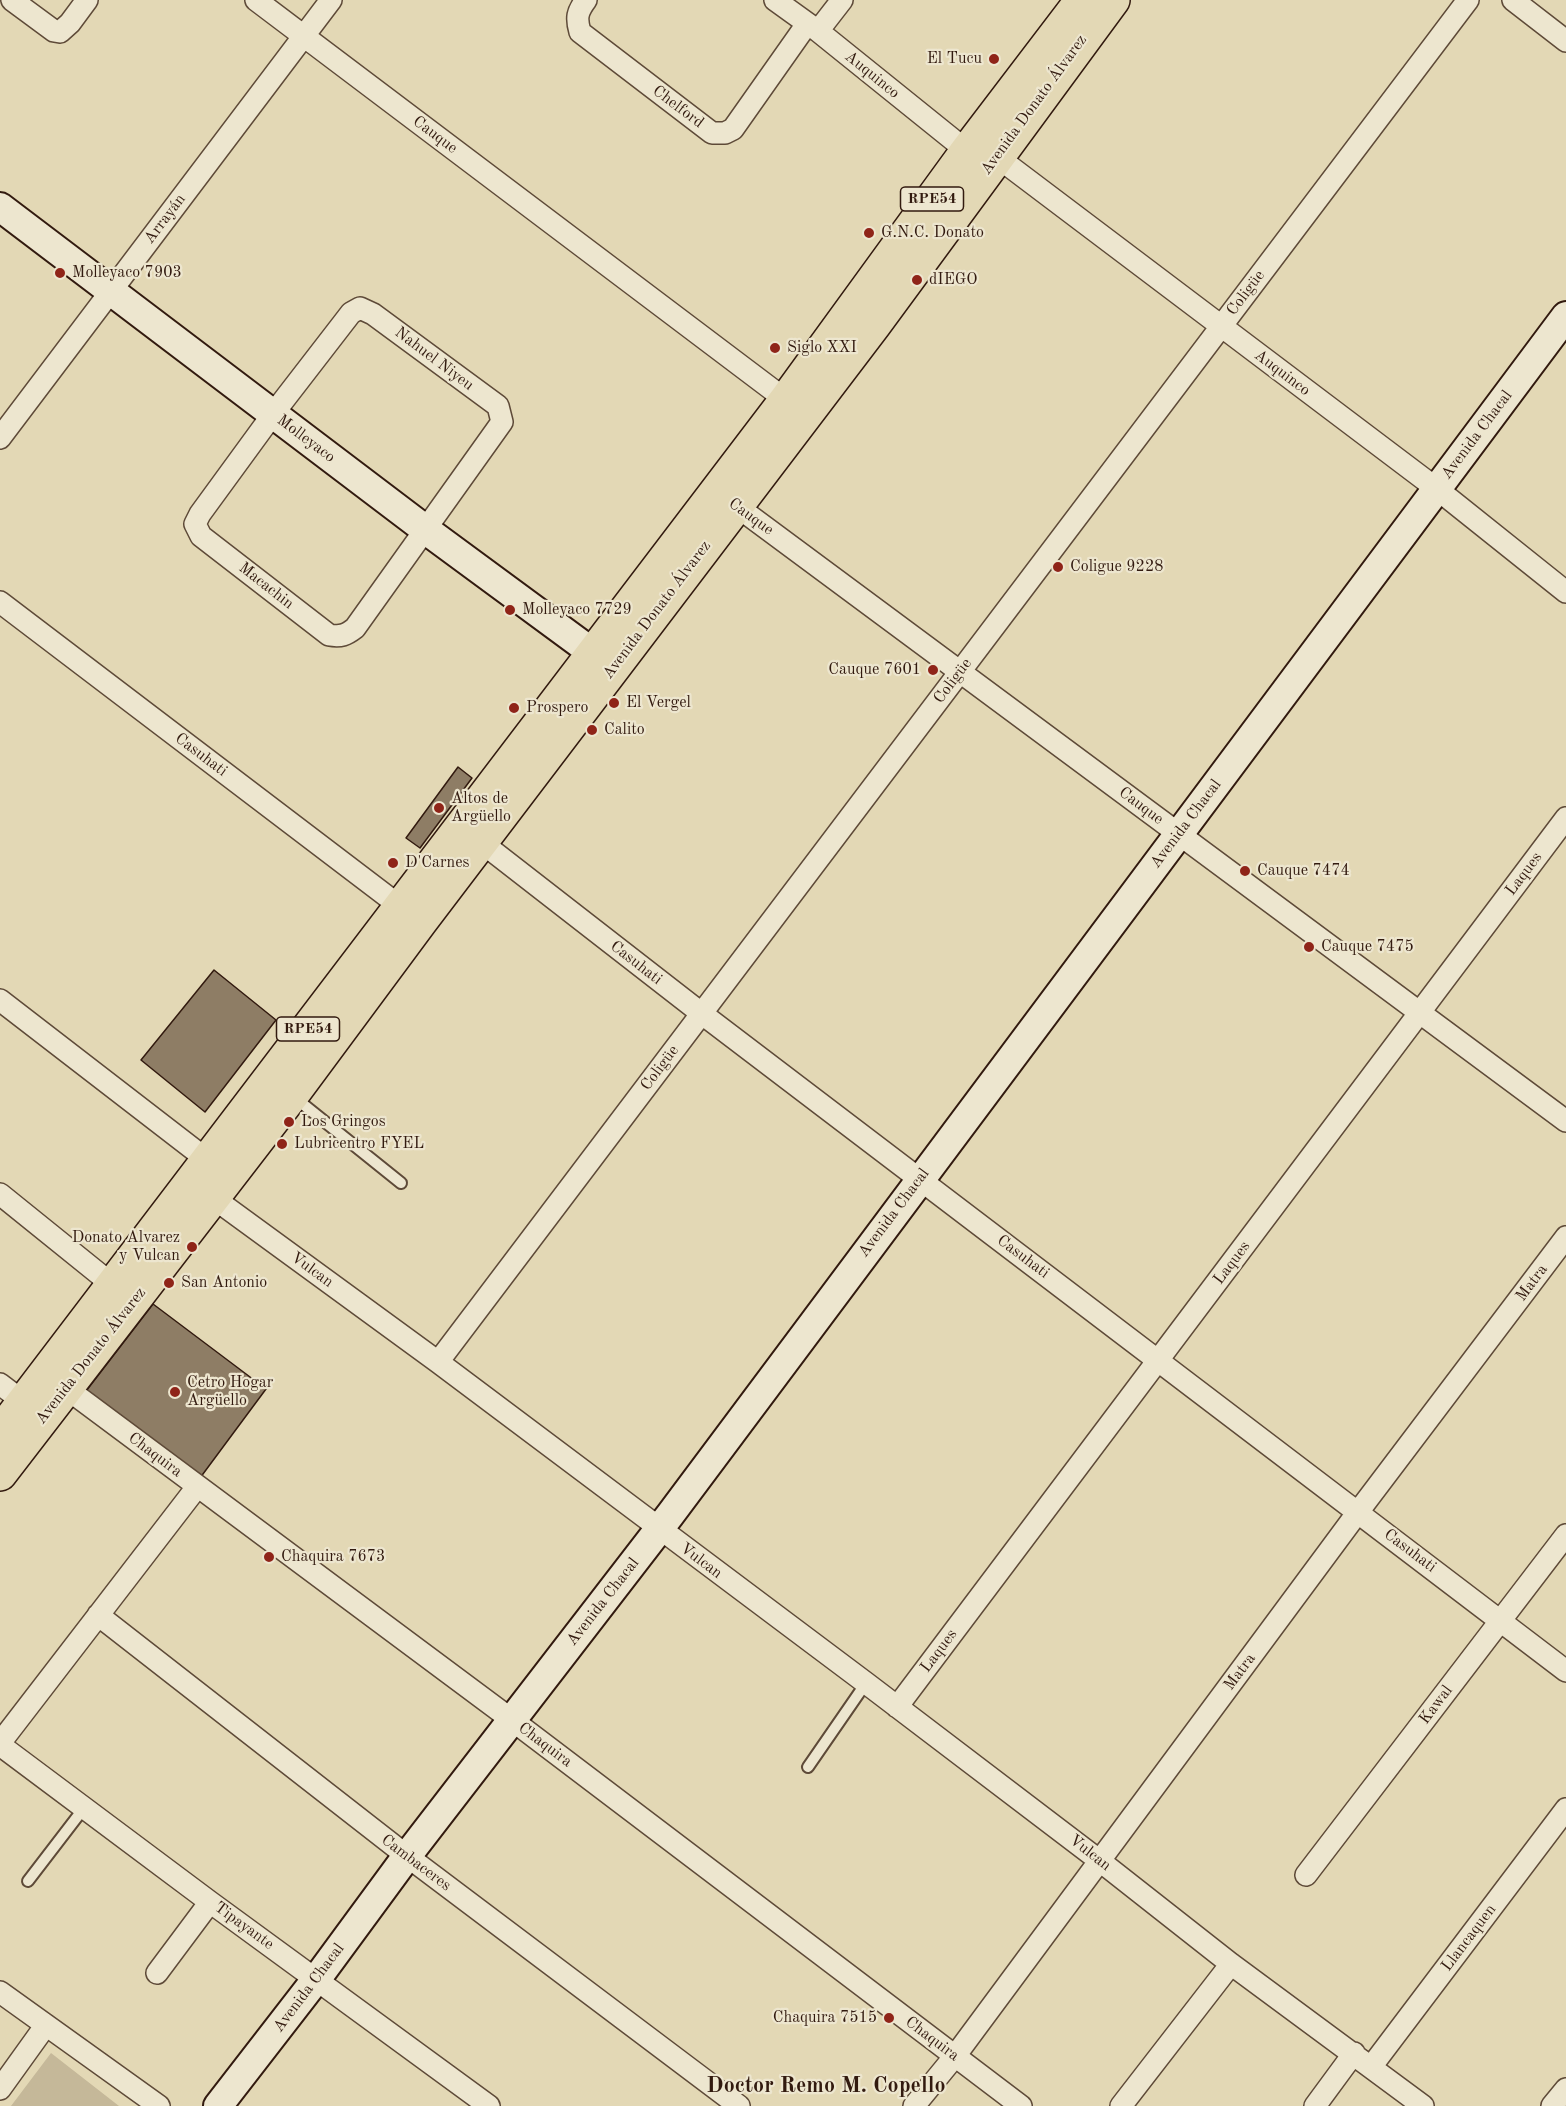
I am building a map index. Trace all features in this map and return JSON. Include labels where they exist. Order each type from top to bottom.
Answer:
[{"type":"main road","name":"Avenida Donato Álvarez","points":[[0,1433],[401,907],[603,662],[726,499],[881,315],[1082,0]]},
{"type":"main road","name":"Avenida Donato Álvarez","points":[[726,499],[786,400],[982,154],[1113,0]]},
{"type":"main road","name":"Molleyaco","points":[[0,207],[603,662]]},
{"type":"main road","name":"Avenida Chacal","points":[[218,2106],[659,1529],[1566,316]]},
{"type":"main road","name":"Avenida Donato Álvarez","points":[[23,1401],[66,1388],[292,1095],[481,842],[603,662]]},
{"type":"main road","name":"Avenida Donato Álvarez","points":[[0,1474],[23,1401]]},
{"type":"street","points":[[12,0],[54,31],[60,32],[70,23],[87,0]]},
{"type":"street","name":"Cauque","points":[[256,0],[786,400]]},
{"type":"street","name":"Arrayán","points":[[0,438],[331,0]]},
{"type":"street","name":"Chelford","points":[[586,0],[578,11],[577,21],[580,32],[712,133],[725,133],[733,129],[812,27],[842,0]]},
{"type":"street","name":"Auquinco","points":[[775,0],[982,154],[1221,326],[1437,489],[1566,591]]},
{"type":"street","name":"Coligüe","points":[[438,1362],[1468,0]]},
{"type":"street","points":[[1513,0],[1566,41]]},
{"type":"street","name":"Nahuel Niyeu","points":[[273,414],[351,313],[360,308],[374,314],[498,406],[502,422],[426,530]]},
{"type":"street","name":"Macachin","points":[[273,414],[195,524],[201,536],[329,635],[345,636],[356,627],[426,530]]},
{"type":"street","name":"Cauque","points":[[726,499],[1566,1121]]},
{"type":"street","name":"Casuhati","points":[[0,602],[401,907]]},
{"type":"street","name":"Laques","points":[[897,1707],[1566,818]]},
{"type":"street","name":"Casuhati","points":[[481,842],[701,1013],[1566,1671]]},
{"type":"street","points":[[0,1000],[197,1152],[206,1164],[215,1196]]},
{"type":"street","points":[[0,1194],[114,1286]]},
{"type":"street","name":"Vulcan","points":[[215,1196],[223,1205],[438,1362],[866,1683],[1231,1964],[1423,2106]]},
{"type":"street","name":"Matra","points":[[914,2106],[955,2056],[1358,1512],[1566,1237]]},
{"type":"street","name":"Chaquira","points":[[66,1388],[512,1720],[1021,2106]]},
{"type":"street","points":[[0,1744],[197,1487]]},
{"type":"street","name":"Kawal","points":[[1306,1875],[1566,1535]]},
{"type":"street","name":"Cambaceres","points":[[98,1614],[407,1856],[739,2106]]},
{"type":"street","name":"Tipayante","points":[[0,1744],[316,1980],[465,2099],[489,2106]]},
{"type":"street","name":"Llancaquen","points":[[1371,2067],[1566,1809]]},
{"type":"street","points":[[156,1972],[210,1902]]},
{"type":"street","points":[[1121,2106],[1231,1964]]},
{"type":"street","points":[[0,1992],[159,2106]]},
{"type":"street","points":[[0,2089],[46,2025]]},
{"type":"street","points":[[1315,2106],[1354,2053]]},
{"type":"street","points":[[1552,2106],[1566,2089]]},
{"type":"lane","points":[[292,1095],[401,1182]]},
{"type":"lane","points":[[808,1767],[866,1683]]},
{"type":"lane","points":[[28,1881],[84,1808]]},
{"type":"shaded area","points":[[51,2053],[119,2106],[11,2106]]},
{"type":"building","name":"Altos de Argüello","points":[[458,767],[472,778],[420,848],[406,838]]},
{"type":"building","points":[[214,970],[276,1020],[205,1112],[141,1060]]},
{"type":"building","name":"Cetro Hogar Argüello","points":[[153,1304],[266,1389],[200,1478],[83,1395]]},
{"type":"place","name":"El Tucu","points":[[994,59]]},
{"type":"place","name":"G.N.C. Donato","points":[[869,233]]},
{"type":"place","name":"Molleyaco 7903","points":[[60,273]]},
{"type":"place","name":"dIEGO","points":[[917,280]]},
{"type":"place","name":"Siglo XXI","points":[[775,348]]},
{"type":"place","name":"Coligue 9228","points":[[1058,567]]},
{"type":"place","name":"Molleyaco 7729","points":[[510,610]]},
{"type":"place","name":"Cauque 7601","points":[[933,670]]},
{"type":"place","name":"El Vergel","points":[[614,703]]},
{"type":"place","name":"Prospero","points":[[514,708]]},
{"type":"place","name":"Calito","points":[[592,730]]},
{"type":"place","name":"Altos de Argüello","points":[[439,808]]},
{"type":"place","name":"D'Carnes","points":[[393,863]]},
{"type":"place","name":"Cauque 7474","points":[[1245,871]]},
{"type":"place","name":"Cauque 7475","points":[[1309,947]]},
{"type":"place","name":"Los Gringos","points":[[289,1122]]},
{"type":"place","name":"Lubricentro FYEL","points":[[282,1144]]},
{"type":"place","name":"Donato Alvarez y Vulcan","points":[[192,1247]]},
{"type":"place","name":"San Antonio","points":[[169,1283]]},
{"type":"place","name":"Cetro Hogar Argüello","points":[[175,1392]]},
{"type":"place","name":"Chaquira 7673","points":[[269,1557]]},
{"type":"place","name":"Chaquira 7515","points":[[889,2018]]},
{"type":"district","name":"Doctor Remo M. Copello","points":[[826,2086]]}]
